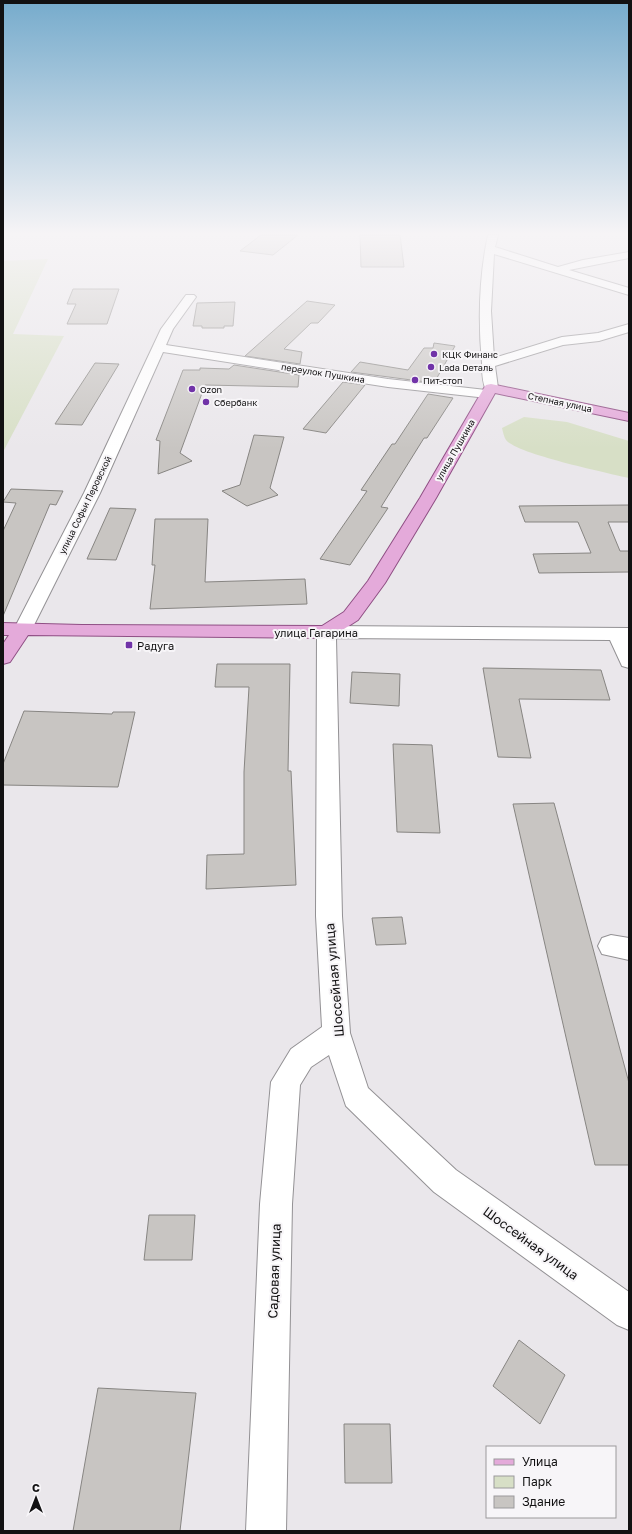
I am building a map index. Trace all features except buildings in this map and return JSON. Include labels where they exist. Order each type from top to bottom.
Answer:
[{"type":"main road","name":"Степная улица","points":[[489,391],[629,417]]},
{"type":"main road","name":"улица Пушкина","points":[[326,632],[351,616],[376,584],[428,498],[489,391]]},
{"type":"main road","name":"улица Гагарина","points":[[3,629],[82,631],[326,632]]},
{"type":"main road","name":"улица Софьи Перовской","points":[[3,658],[23,630]]},
{"type":"street","name":"улица Софьи Перовской","points":[[23,630],[92,493],[167,329],[183,307]]},
{"type":"street","points":[[485,307],[489,391]]},
{"type":"street","points":[[488,364],[562,341],[599,338],[629,328]]},
{"type":"street","name":"переулок Пушкина","points":[[158,348],[400,385],[489,391]]},
{"type":"street","name":"улица Гагарина","points":[[326,632],[623,634]]},
{"type":"street","name":"Шоссейная улица","points":[[326,632],[329,916],[336,1033],[356,1096],[445,1181],[629,1313]]},
{"type":"street","points":[[623,634],[629,662]]},
{"type":"street","name":"Садовая улица","points":[[266,1531],[276,1204],[286,1082],[301,1058],[336,1033]]},
{"type":"green space","points":[[3,307],[26,307],[13,334],[64,336],[3,452]]},
{"type":"green space","points":[[524,417],[567,422],[629,441],[629,478],[544,457],[514,445],[506,440],[502,428]]},
{"type":"place","name":"КЦК Финанс","points":[[434,354]]},
{"type":"place","name":"Lada Dеталь","points":[[431,367]]},
{"type":"place","name":"Пит-стоп","points":[[415,380]]},
{"type":"place","name":"Ozon","points":[[192,389]]},
{"type":"place","name":"Сбербанк","points":[[206,402]]},
{"type":"place","name":"Радуга","points":[[129,645]]}]
